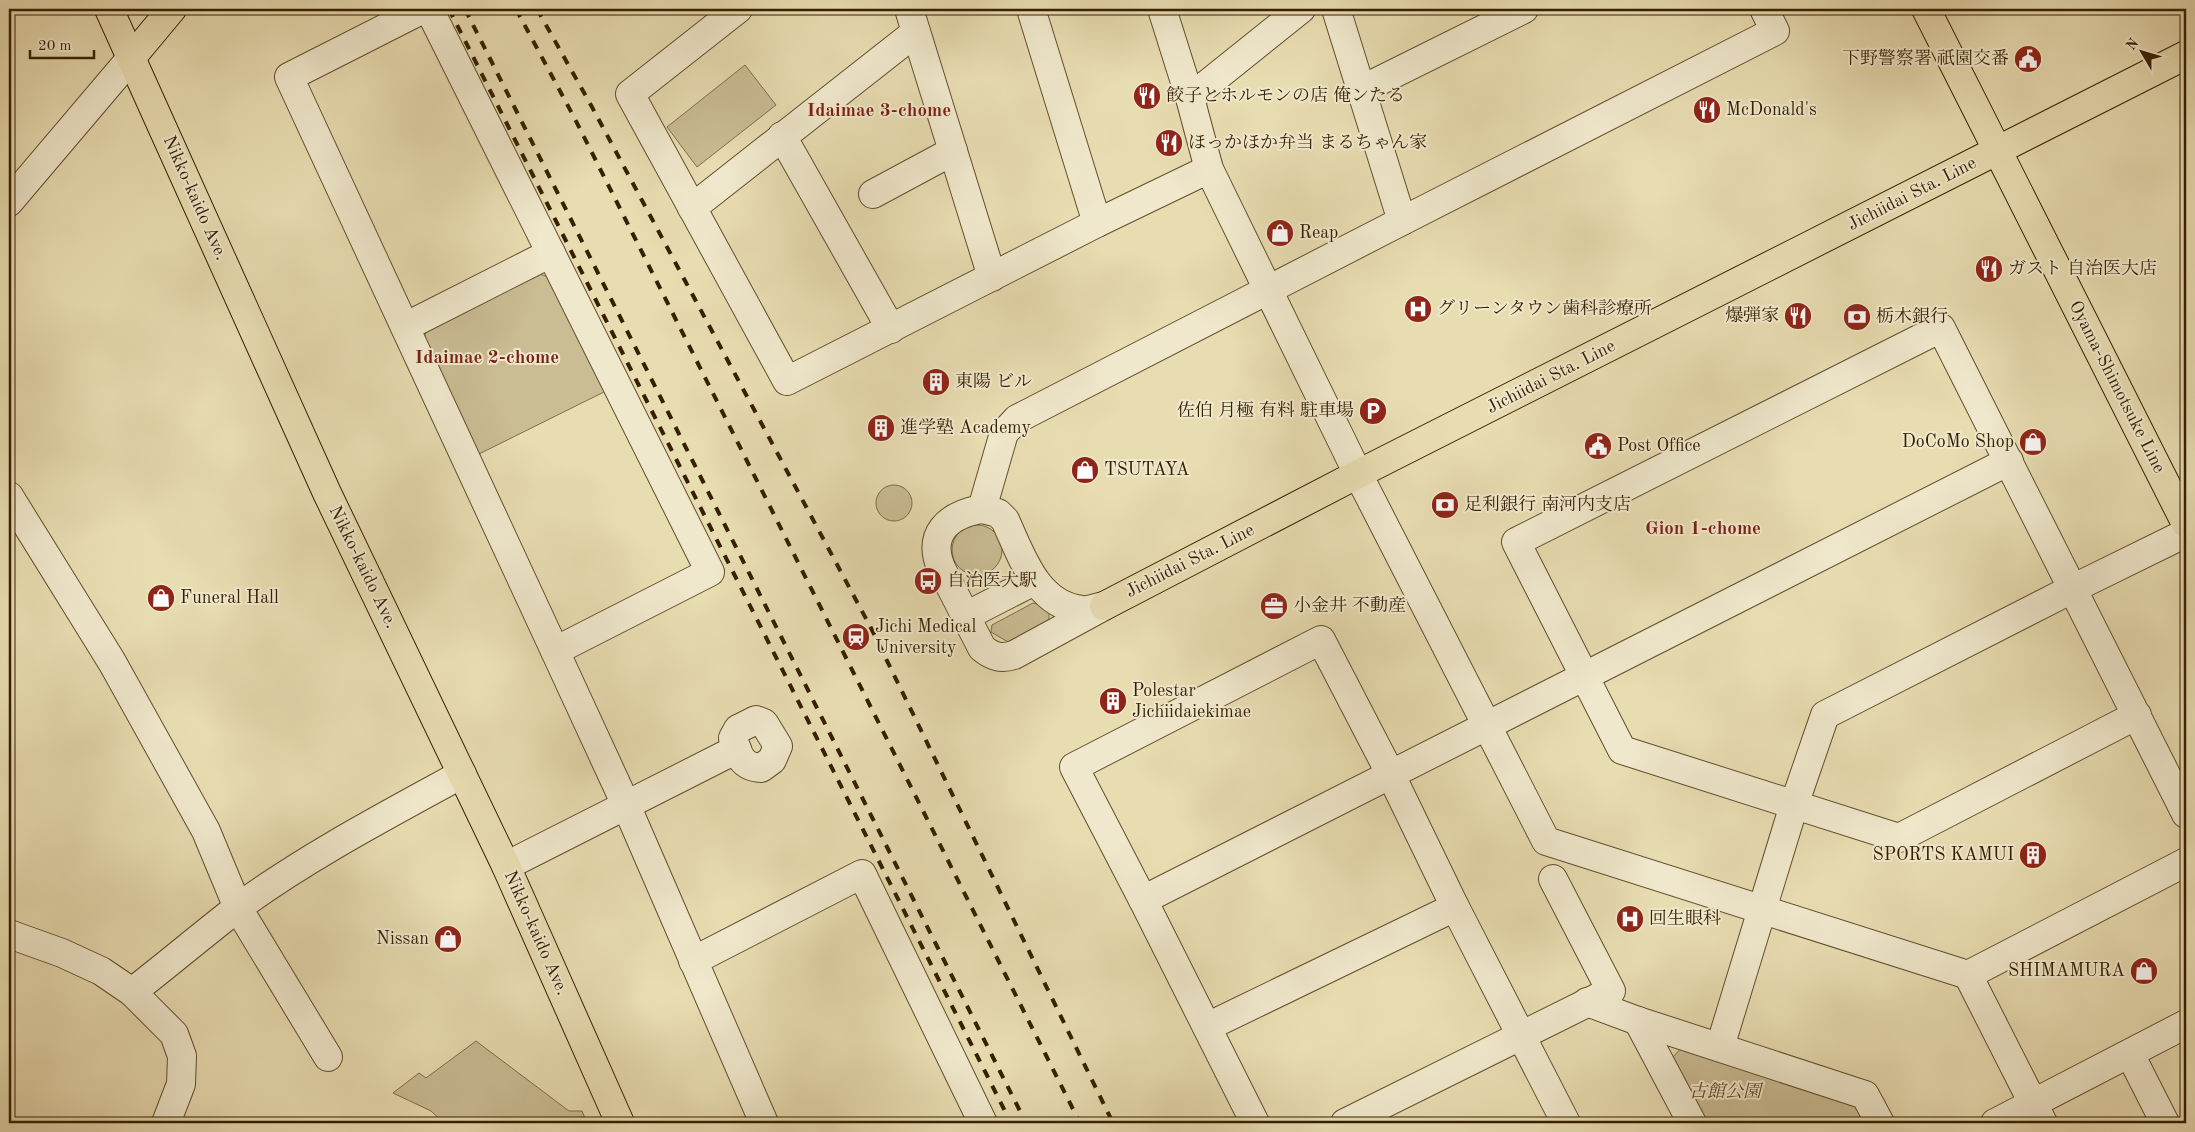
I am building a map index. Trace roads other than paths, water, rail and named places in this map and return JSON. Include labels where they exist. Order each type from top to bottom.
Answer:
[{"type":"main road","points":[[132,57],[172,9]]},
{"type":"main road","name":"Oyama-Shimotsuke Line","points":[[1926,9],[2186,524]]},
{"type":"main road","name":"Nikko-kaido Ave.","points":[[118,14],[132,57],[327,493],[506,866],[620,1123]]},
{"type":"main road","name":"Jichiidai Sta. Line","points":[[1104,606],[1358,474],[2186,55]]},
{"type":"street","points":[[423,9],[289,77],[626,805],[692,962],[764,1123]]},
{"type":"street","points":[[429,9],[710,572],[556,651]]},
{"type":"street","points":[[738,9],[630,94],[787,380],[1097,223],[1209,169]]},
{"type":"street","points":[[1031,9],[1097,223]]},
{"type":"street","points":[[1162,9],[1190,98],[1209,169],[1358,474],[1546,841],[1968,975],[2186,862]]},
{"type":"street","points":[[1190,98],[1301,9]]},
{"type":"street","points":[[1336,9],[1363,89],[1402,221]]},
{"type":"street","points":[[1363,89],[1524,9]]},
{"type":"street","points":[[982,509],[1004,433],[1017,419],[1776,31],[1764,9]]},
{"type":"street","points":[[692,208],[782,136],[913,20],[992,277]]},
{"type":"street","points":[[9,202],[132,57]]},
{"type":"street","points":[[782,136],[891,329]]},
{"type":"street","points":[[873,194],[954,151]]},
{"type":"street","points":[[405,327],[551,253]]},
{"type":"street","points":[[2137,715],[1899,838],[1622,750],[1516,542],[1941,328],[2009,461],[2072,589],[2137,715],[2186,814]]},
{"type":"street","points":[[1142,900],[2009,461]]},
{"type":"street","points":[[9,496],[112,662],[206,831],[238,908],[328,1057]]},
{"type":"street","points":[[982,509],[998,513],[1004,520],[1034,581],[1045,593],[1070,607],[1083,610],[1104,606],[1065,629],[1014,654],[1002,658],[990,654],[982,648],[938,561],[935,547],[937,539],[947,524],[969,511],[982,509]]},
{"type":"street","points":[[1720,1047],[1794,805],[1825,715],[2072,589],[2186,534]]},
{"type":"street","points":[[966,616],[1034,581]]},
{"type":"street","points":[[1255,1123],[1074,767],[1321,640],[1566,1123]]},
{"type":"street","points":[[506,866],[736,750]]},
{"type":"street","points":[[132,992],[238,908],[380,819],[462,774]]},
{"type":"street","points":[[692,962],[862,874],[983,1123]]},
{"type":"street","points":[[1345,1123],[1610,991],[1553,880]]},
{"type":"street","points":[[1207,1027],[1455,907]]},
{"type":"street","points":[[9,934],[62,953],[101,971],[132,992],[174,1034],[182,1056],[181,1084],[166,1123]]},
{"type":"street","points":[[1968,975],[2038,1113]]},
{"type":"street","points":[[1587,1002],[1865,1095],[1880,1123]]},
{"type":"street","points":[[1638,1020],[1692,1123]]},
{"type":"street","points":[[1995,1123],[2038,1113],[2130,1054],[2186,1024]]},
{"type":"street","points":[[2130,1054],[2165,1123]]},
{"type":"railway","points":[[449,9],[1011,1123]]},
{"type":"railway","points":[[465,9],[1026,1123]]},
{"type":"railway","points":[[516,9],[575,119],[1080,1123]]},
{"type":"railway","points":[[537,9],[592,107],[871,628],[1113,1123]]},
{"type":"place","name":"下野警察署 祇園交番","points":[[2028,59]]},
{"type":"place","name":"餃子とホルモンの店 俺ンたる","points":[[1147,96]]},
{"type":"place","name":"McDonald's","points":[[1707,110]]},
{"type":"place","name":"ほっかほか弁当 まるちゃん家","points":[[1169,143]]},
{"type":"place","name":"Reap","points":[[1280,233]]},
{"type":"place","name":"ガスト 自治医大店","points":[[1989,269]]},
{"type":"place","name":"グリーンタウン歯科診療所","points":[[1418,309]]},
{"type":"place","name":"爆弾家","points":[[1798,316]]},
{"type":"place","name":"栃木銀行","points":[[1857,317]]},
{"type":"place","name":"東陽 ビル","points":[[936,382]]},
{"type":"place","name":"佐伯 月極 有料 駐車場","points":[[1373,411]]},
{"type":"place","name":"進学塾 Academy","points":[[881,428]]},
{"type":"place","name":"DoCoMo Shop","points":[[2033,442]]},
{"type":"place","name":"Post Office","points":[[1598,446]]},
{"type":"place","name":"TSUTAYA","points":[[1085,470]]},
{"type":"place","name":"足利銀行 南河内支店","points":[[1445,505]]},
{"type":"place","name":"自治医大駅","points":[[928,581]]},
{"type":"place","name":"Funeral Hall","points":[[161,598]]},
{"type":"place","name":"小金井 不動産","points":[[1274,606]]},
{"type":"place","name":"Jichi Medical University","points":[[856,637]]},
{"type":"place","name":"Polestar Jichiidaiekimae","points":[[1113,701]]},
{"type":"place","name":"SPORTS KAMUI","points":[[2033,855]]},
{"type":"place","name":"回生眼科","points":[[1630,919]]},
{"type":"place","name":"Nissan","points":[[448,939]]},
{"type":"place","name":"SHIMAMURA","points":[[2144,971]]},
{"type":"district","name":"Idaimae 3-chome","points":[[879,111]]},
{"type":"district","name":"Idaimae 2-chome","points":[[487,358]]},
{"type":"district","name":"Gion 1-chome","points":[[1703,529]]},
{"type":"park label","name":"古館公園","points":[[1725,1092]]}]
